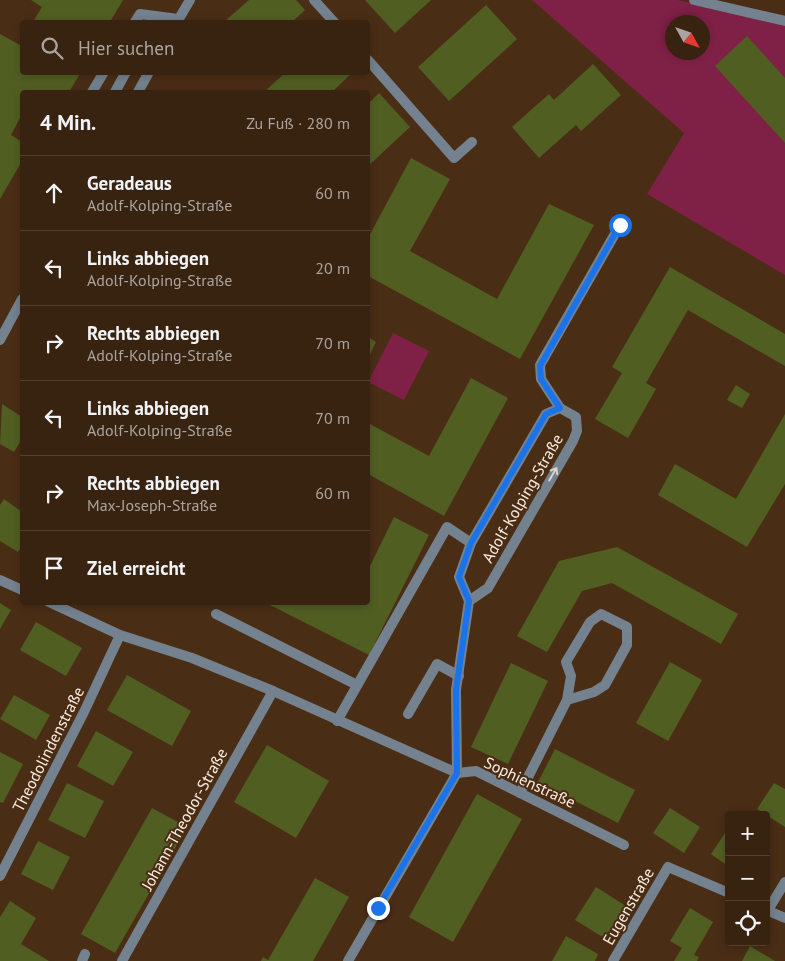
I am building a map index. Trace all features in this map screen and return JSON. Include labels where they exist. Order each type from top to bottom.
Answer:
[{"type":"street","points":[[178,20],[190,0]]},
{"type":"street","points":[[314,0],[332,20]]},
{"type":"street","points":[[694,0],[785,21]]},
{"type":"street","points":[[136,20],[140,14],[157,19]]},
{"type":"street","points":[[370,62],[454,158],[472,142]]},
{"type":"street","points":[[93,90],[102,75]]},
{"type":"street","points":[[116,90],[124,75]]},
{"type":"street","points":[[139,90],[147,75]]},
{"type":"street","name":"Adolf-Kolping-Straße","points":[[560,408],[546,414],[471,543],[459,577],[469,601],[488,588],[578,431],[576,417],[560,408],[541,379],[540,366],[620,225]]},
{"type":"street","points":[[0,340],[20,303]]},
{"type":"street","points":[[337,721],[447,527],[471,543]]},
{"type":"street","points":[[0,580],[20,589]]},
{"type":"street","points":[[348,961],[457,773],[456,690],[469,601]]},
{"type":"street","name":"Sophienstraße","points":[[55,605],[120,635],[192,658],[273,691],[457,773],[476,771],[624,845]]},
{"type":"street","points":[[216,614],[357,685]]},
{"type":"street","points":[[520,793],[567,700],[570,676],[566,662],[590,622],[601,614],[627,627],[627,645],[605,685],[594,692],[567,700]]},
{"type":"street","name":"Theodolindenstraße","points":[[0,876],[84,712],[120,635]]},
{"type":"street","points":[[408,714],[437,664],[459,676]]},
{"type":"street","name":"Johann-Theodor-Straße","points":[[122,961],[273,691]]},
{"type":"street","name":"Eugenstraße","points":[[614,961],[668,867],[725,891]]},
{"type":"street","points":[[770,905],[785,882]]},
{"type":"street","points":[[770,911],[785,918]]},
{"type":"shaded area","points":[[532,0],[678,0],[785,23],[785,275],[647,194],[684,133]]},
{"type":"shaded area","points":[[393,333],[429,351],[404,400],[370,383],[370,378]]},
{"type":"building","points":[[31,0],[123,0],[111,20],[34,20],[42,7]]},
{"type":"building","points":[[249,0],[296,0],[305,10],[294,20],[226,20]]},
{"type":"building","points":[[365,0],[431,0],[395,33]]},
{"type":"building","points":[[486,5],[517,39],[449,101],[418,67]]},
{"type":"building","points":[[0,34],[20,45],[20,75],[79,75],[70,90],[20,90],[20,118],[11,135],[20,141],[20,164],[0,199]]},
{"type":"building","points":[[747,36],[785,78],[785,143],[715,66]]},
{"type":"building","points":[[593,64],[621,95],[581,131],[576,125],[539,158],[512,127],[549,94],[554,100]]},
{"type":"building","points":[[283,75],[350,75],[334,90],[266,90]]},
{"type":"building","points":[[379,93],[410,127],[370,164],[370,102]]},
{"type":"building","points":[[411,158],[450,179],[410,251],[497,299],[549,204],[594,225],[520,359],[370,277],[370,234]]},
{"type":"building","points":[[670,267],[785,334],[785,366],[688,310],[646,383],[656,389],[628,438],[595,419],[622,373],[612,367]]},
{"type":"building","points":[[370,338],[376,342],[370,355]]},
{"type":"building","points":[[471,378],[508,398],[444,516],[370,475],[370,424],[429,456]]},
{"type":"building","points":[[736,385],[750,394],[742,408],[727,400]]},
{"type":"building","points":[[2,404],[20,416],[20,442],[14,452],[0,444]]},
{"type":"building","points":[[785,414],[785,484],[747,547],[658,495],[675,464],[736,499]]},
{"type":"building","points":[[4,499],[20,511],[20,549],[18,552],[0,541],[0,505]]},
{"type":"building","points":[[394,517],[429,535],[369,655],[270,605],[370,605],[370,566]]},
{"type":"building","points":[[617,547],[738,614],[721,644],[612,583],[582,591],[547,652],[517,636],[559,561]]},
{"type":"building","points":[[0,603],[11,610],[0,629]]},
{"type":"building","points":[[36,622],[82,648],[66,676],[20,650]]},
{"type":"building","points":[[670,662],[702,680],[668,741],[636,723]]},
{"type":"building","points":[[511,663],[548,681],[508,764],[471,747]]},
{"type":"building","points":[[127,675],[191,711],[172,746],[107,710]]},
{"type":"building","points":[[14,695],[50,715],[36,740],[0,719]]},
{"type":"building","points":[[96,731],[133,752],[113,786],[77,766]]},
{"type":"building","points":[[267,745],[329,781],[296,838],[234,802]]},
{"type":"building","points":[[555,749],[635,790],[618,823],[538,782]]},
{"type":"building","points":[[0,752],[23,764],[3,803],[0,802]]},
{"type":"building","points":[[67,783],[104,801],[85,838],[48,820]]},
{"type":"building","points":[[774,783],[785,789],[785,827],[770,817],[770,811],[760,811],[757,809]]},
{"type":"building","points":[[477,794],[522,819],[453,942],[409,917]]},
{"type":"building","points":[[152,808],[187,827],[115,953],[81,934]]},
{"type":"building","points":[[670,808],[700,827],[684,853],[653,833]]},
{"type":"building","points":[[725,833],[725,864],[711,854]]},
{"type":"building","points":[[38,841],[70,857],[53,890],[21,874]]},
{"type":"building","points":[[315,878],[349,897],[313,961],[261,961],[263,957],[268,960]]},
{"type":"building","points":[[596,887],[626,906],[606,939],[575,920]]},
{"type":"building","points":[[10,901],[36,918],[21,944],[49,961],[0,961],[0,917]]},
{"type":"building","points":[[690,908],[713,922],[694,955],[699,957],[697,961],[674,961],[682,948],[670,941]]},
{"type":"building","points":[[566,936],[598,954],[595,961],[552,961]]},
{"type":"building","points":[[750,946],[775,961],[742,961]]},
{"type":"route","points":[[378,908],[457,773],[456,690],[469,601],[459,577],[471,543],[546,414],[560,408],[541,379],[540,366],[620,225]]}]
